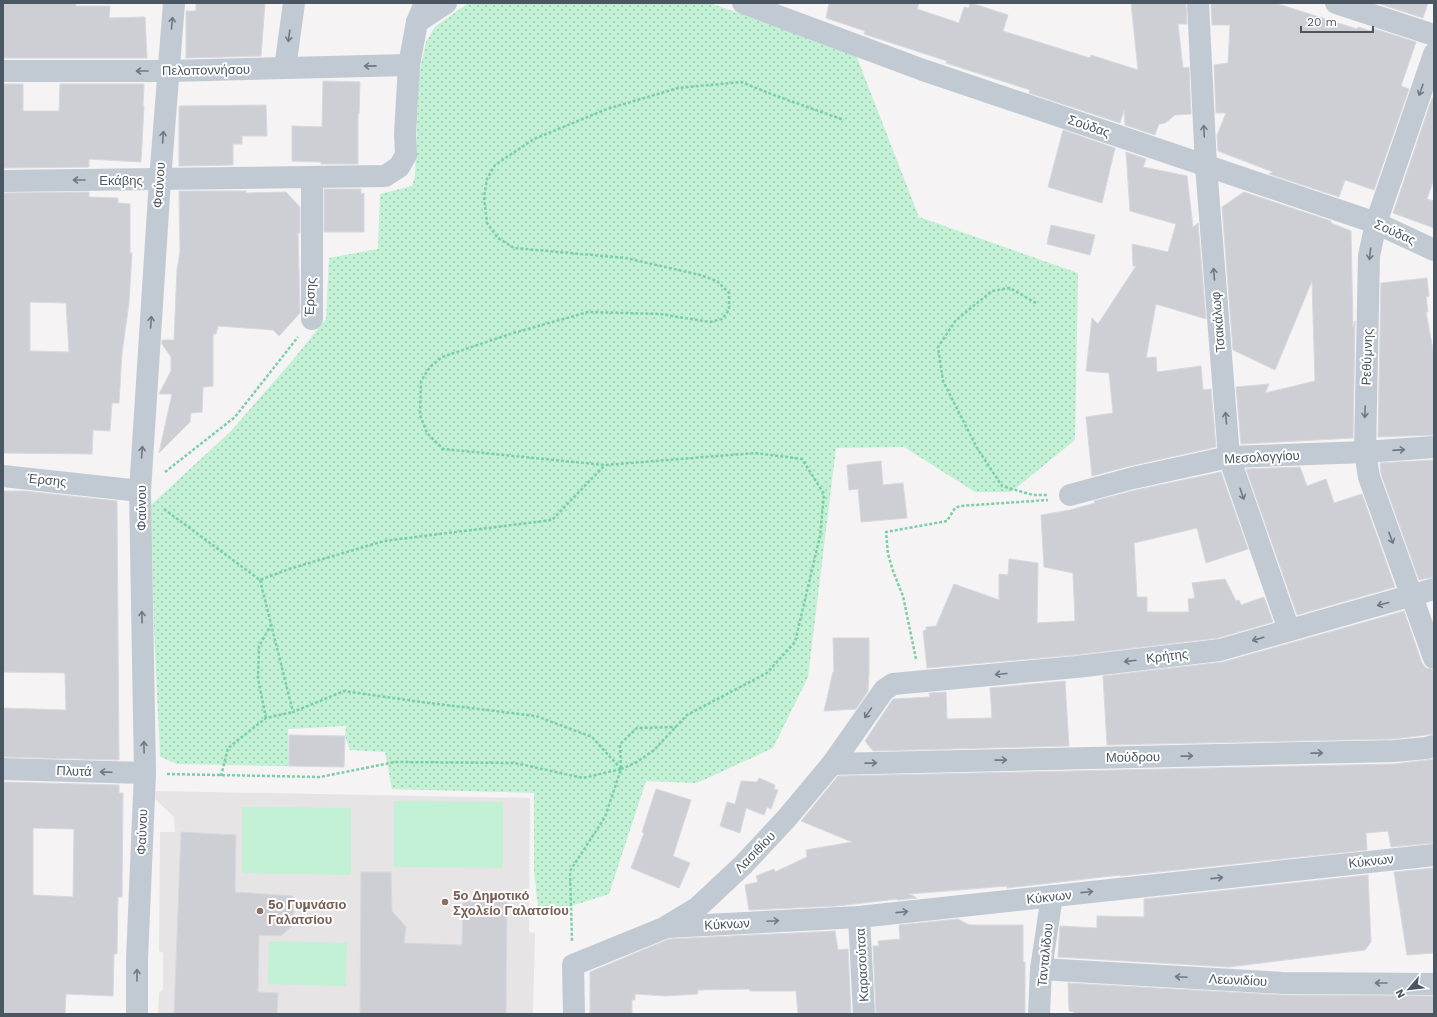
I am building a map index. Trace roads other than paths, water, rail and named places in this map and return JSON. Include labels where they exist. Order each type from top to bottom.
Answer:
[{"type":"street","name":"Φαύνου","points":[[137,1014],[137,959],[145,773],[140,491],[160,180],[174,3]]},
{"type":"street","points":[[285,68],[294,3]]},
{"type":"street","points":[[312,177],[385,176],[399,167],[406,155],[405,134],[409,65],[421,13],[446,3]]},
{"type":"street","name":"Σούδας","points":[[743,3],[923,70],[1376,223],[1434,250]]},
{"type":"street","name":"Τσακάλωφ","points":[[1198,3],[1206,166],[1229,457],[1289,630]]},
{"type":"street","points":[[1336,3],[1434,35]]},
{"type":"street","name":"Ρεθύμνης","points":[[1434,54],[1376,223],[1370,256],[1365,452],[1369,477],[1434,658]]},
{"type":"street","name":"Πελοποννήσου","points":[[3,71],[168,71],[409,65]]},
{"type":"street","name":"Εκάβης","points":[[3,181],[312,177]]},
{"type":"street","name":"Έρσης","points":[[312,177],[312,319]]},
{"type":"street","name":"Μεσολογγίου","points":[[1070,495],[1133,478],[1229,457],[1365,452],[1434,447]]},
{"type":"street","name":"Έρσης","points":[[3,476],[140,491]]},
{"type":"street","name":"Κρήτης","points":[[893,684],[1076,667],[1220,650],[1434,589]]},
{"type":"street","name":"Λασιθίου","points":[[574,1014],[572,965],[664,928],[697,908],[744,865],[786,819],[832,764],[884,690],[893,684]]},
{"type":"street","name":"Μούδρου","points":[[832,764],[1394,751],[1434,746]]},
{"type":"street","name":"Πλυτά","points":[[3,769],[145,773]]},
{"type":"street","name":"Κύκνων","points":[[664,928],[859,917],[1434,854]]},
{"type":"street","name":"Τανταλίδου","points":[[1039,1014],[1041,969],[1052,896]]},
{"type":"street","name":"Καρασούτσα","points":[[859,917],[864,1014]]},
{"type":"street","name":"Λεωνιδίου","points":[[1041,969],[1283,983],[1434,984]]},
{"type":"place","name":"5ο Δημοτικό Σχολείο Γαλατσίου","points":[[445,902]]},
{"type":"place","name":"5ο Γυμνάσιο Γαλατσίου","points":[[260,911]]}]
